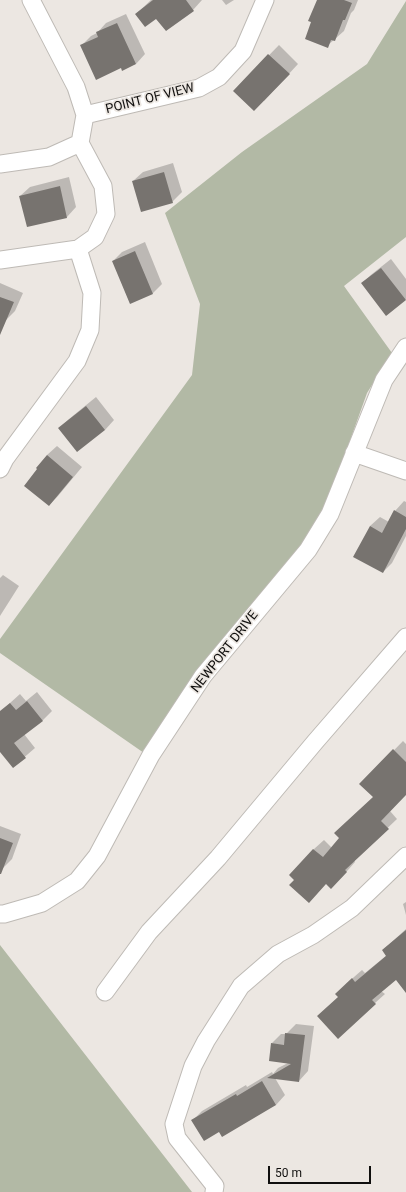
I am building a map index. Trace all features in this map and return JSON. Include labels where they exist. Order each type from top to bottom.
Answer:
[{"type":"street","points":[[0,260],[78,249],[95,237],[106,214],[104,186],[80,143],[85,115],[76,87],[31,0]]},
{"type":"street","name":"POINT OF VIEW","points":[[85,115],[198,88],[219,77],[243,51],[265,0]]},
{"type":"street","points":[[0,164],[49,157],[80,143]]},
{"type":"street","points":[[0,469],[5,459],[77,360],[90,330],[92,293],[78,249]]},
{"type":"street","name":"NEWPORT DRIVE","points":[[0,914],[42,903],[77,881],[97,856],[151,755],[203,676],[308,550],[330,514],[384,380],[406,347]]},
{"type":"street","points":[[354,453],[406,471]]},
{"type":"street","points":[[105,992],[149,932],[218,858],[315,742],[406,637]]},
{"type":"street","points":[[214,1192],[215,1186],[177,1138],[174,1124],[194,1066],[206,1042],[241,986],[278,954],[313,934],[352,908],[406,856]]},
{"type":"green space","points":[[406,1],[406,237],[344,286],[392,353],[367,393],[333,488],[306,541],[144,753],[0,653],[0,639],[192,375],[200,304],[165,213],[242,152],[367,64]]},
{"type":"green space","points":[[0,945],[192,1192],[0,1192]]},
{"type":"building","points":[[153,0],[186,0],[194,11],[166,31],[156,19],[145,27],[135,14]]},
{"type":"building","points":[[317,0],[344,0],[352,3],[345,20],[343,20],[335,41],[331,40],[328,48],[305,39],[311,22],[308,21]]},
{"type":"building","points":[[117,23],[136,64],[122,71],[121,68],[96,80],[80,45],[98,37],[96,32]]},
{"type":"building","points":[[268,54],[290,74],[254,111],[233,91]]},
{"type":"building","points":[[164,172],[173,203],[141,212],[132,181]]},
{"type":"building","points":[[60,186],[67,218],[27,227],[19,196]]},
{"type":"building","points":[[135,251],[153,294],[130,304],[112,261]]},
{"type":"building","points":[[381,268],[406,300],[386,316],[361,283]]},
{"type":"building","points":[[0,297],[14,302],[0,335]]},
{"type":"building","points":[[86,406],[105,430],[77,452],[58,428]]},
{"type":"building","points":[[47,455],[73,477],[49,506],[24,486]]},
{"type":"building","points":[[394,510],[406,517],[406,529],[383,573],[353,557],[370,526],[382,533]]},
{"type":"building","points":[[27,701],[43,721],[14,743],[26,758],[13,768],[0,752],[0,711],[10,703],[16,710]]},
{"type":"building","points":[[393,749],[406,762],[406,795],[381,821],[389,829],[345,870],[347,872],[331,889],[326,884],[309,903],[289,885],[294,880],[289,875],[313,849],[323,857],[339,838],[334,833],[373,797],[359,784]]},
{"type":"building","points":[[0,838],[13,843],[1,874],[0,874]]},
{"type":"building","points":[[406,930],[406,993],[396,980],[372,1000],[376,1004],[338,1039],[317,1016],[338,997],[335,994],[352,978],[355,982],[386,956],[382,950]]},
{"type":"building","points":[[285,1033],[305,1035],[299,1082],[267,1078],[291,1064],[269,1061],[271,1043],[284,1045]]},
{"type":"building","points":[[262,1081],[276,1105],[222,1137],[219,1132],[204,1141],[191,1120]]}]
